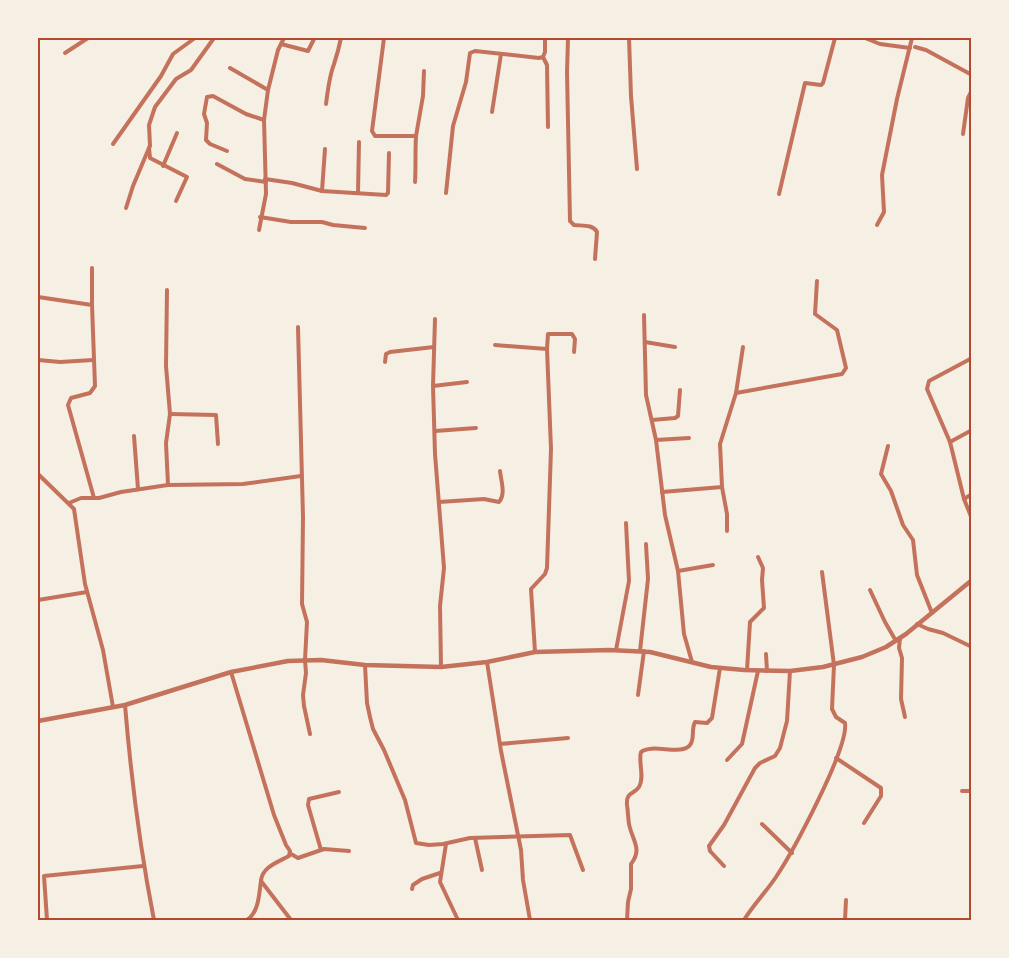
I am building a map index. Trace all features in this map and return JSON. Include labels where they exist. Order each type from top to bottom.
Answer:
[{"type":"street","points":[[65,53],[88,38]]},
{"type":"street","points":[[113,144],[161,76],[173,54],[195,38]]},
{"type":"street","points":[[126,208],[132,186],[150,146],[149,125],[155,106],[176,79],[191,70],[214,38]]},
{"type":"street","points":[[259,230],[266,194],[264,120],[268,90],[284,38]]},
{"type":"street","points":[[326,104],[341,38]]},
{"type":"street","points":[[384,38],[372,131],[375,136],[416,136]]},
{"type":"street","points":[[545,38],[543,57],[546,65],[548,127]]},
{"type":"street","points":[[568,38],[570,221],[574,225],[592,226],[596,229],[595,260]]},
{"type":"street","points":[[629,38],[631,96],[637,169]]},
{"type":"street","points":[[779,194],[805,83],[821,85],[823,83],[835,38]]},
{"type":"street","points":[[865,38],[880,44],[910,48]]},
{"type":"street","points":[[878,225],[884,212],[882,175],[912,38]]},
{"type":"street","points":[[281,44],[308,51],[314,39]]},
{"type":"street","points":[[915,47],[926,50],[972,75]]},
{"type":"street","points":[[446,193],[453,126],[466,82],[470,53],[473,51],[543,57]]},
{"type":"street","points":[[492,112],[501,54]]},
{"type":"street","points":[[230,68],[268,90]]},
{"type":"street","points":[[415,182],[416,168],[414,158],[423,96],[424,72]]},
{"type":"street","points":[[963,134],[968,98],[972,90]]},
{"type":"street","points":[[227,151],[210,144],[206,140],[207,123],[204,114],[207,97],[213,96],[246,114],[264,120]]},
{"type":"street","points":[[163,166],[176,133]]},
{"type":"street","points":[[358,193],[359,142]]},
{"type":"street","points":[[148,148],[150,158],[187,177],[176,201]]},
{"type":"street","points":[[322,190],[325,149]]},
{"type":"street","points":[[217,164],[245,179],[292,182],[322,190],[386,195],[388,193],[389,153]]},
{"type":"street","points":[[260,217],[291,222],[322,222],[365,228]]},
{"type":"street","points":[[92,268],[93,360],[96,383],[94,389],[90,392],[71,398],[68,405],[94,498]]},
{"type":"street","points":[[736,393],[838,377],[842,374],[846,368],[838,330],[814,314],[817,281]]},
{"type":"street","points":[[167,290],[166,366],[170,414],[166,443],[168,485]]},
{"type":"street","points":[[38,297],[92,305]]},
{"type":"street","points":[[644,315],[646,395],[656,440],[665,515],[678,571],[684,634],[692,662]]},
{"type":"street","points":[[435,319],[433,386],[434,454],[444,568],[440,606],[441,667]]},
{"type":"street","points":[[298,327],[304,517],[302,604],[307,622],[304,706],[310,734]]},
{"type":"street","points":[[535,652],[531,589],[545,574],[547,568],[551,449],[548,334],[572,334],[575,339],[574,352]]},
{"type":"street","points":[[645,342],[675,347]]},
{"type":"street","points":[[495,345],[547,349]]},
{"type":"street","points":[[728,531],[722,487],[720,444],[736,393],[743,347]]},
{"type":"street","points":[[385,362],[386,354],[390,352],[434,348]]},
{"type":"street","points":[[972,358],[929,381],[927,385],[927,390],[950,442],[964,499],[972,519]]},
{"type":"street","points":[[38,360],[60,362],[93,360]]},
{"type":"street","points":[[433,386],[466,382]]},
{"type":"street","points":[[652,420],[675,418],[678,416],[680,390]]},
{"type":"street","points":[[170,414],[216,415],[218,444]]},
{"type":"street","points":[[435,431],[476,428]]},
{"type":"street","points":[[950,442],[972,430]]},
{"type":"street","points":[[134,436],[138,489]]},
{"type":"street","points":[[656,440],[689,438]]},
{"type":"street","points":[[888,446],[881,474],[892,493],[903,525],[913,540],[917,575],[932,613]]},
{"type":"street","points":[[438,502],[484,499],[499,502],[502,499],[500,471]]},
{"type":"street","points":[[38,474],[74,509],[87,592],[103,650],[113,707]]},
{"type":"street","points":[[69,503],[81,498],[99,498],[138,489],[168,485],[243,484],[302,476]]},
{"type":"street","points":[[662,492],[722,487]]},
{"type":"street","points":[[964,499],[972,494]]},
{"type":"street","points":[[616,650],[628,581],[626,523]]},
{"type":"street","points":[[638,695],[648,579],[646,544]]},
{"type":"street","points":[[747,670],[750,622],[754,616],[763,610],[764,604],[763,568],[758,557]]},
{"type":"street","points":[[678,571],[713,565]]},
{"type":"street","points":[[744,920],[775,880],[792,853],[826,784],[845,734],[843,721],[836,717],[832,709],[834,665],[822,572]]},
{"type":"street","points":[[38,722],[125,705],[231,672],[288,661],[305,660],[365,665],[441,667],[488,662],[535,652],[616,650],[642,651],[720,668],[758,671],[790,671],[834,665],[874,653],[898,640],[972,580]]},
{"type":"street","points":[[870,590],[885,622],[898,640],[902,658],[901,699],[905,717]]},
{"type":"street","points":[[38,600],[87,592]]},
{"type":"street","points":[[918,624],[943,633],[972,647]]},
{"type":"street","points":[[766,654],[767,671]]},
{"type":"street","points":[[488,662],[500,744],[519,837],[523,880],[530,920]]},
{"type":"street","points":[[365,665],[367,703],[373,730],[384,750],[405,800],[414,841],[418,844],[446,844],[475,838],[570,835],[583,870]]},
{"type":"street","points":[[627,920],[631,889],[631,864],[636,857],[636,845],[630,825],[627,800],[630,793],[637,789],[640,784],[640,752],[646,749],[683,749],[692,742],[692,729],[695,722],[707,723],[712,718],[720,668]]},
{"type":"street","points":[[727,760],[742,744],[758,671]]},
{"type":"street","points":[[724,866],[710,851],[708,846],[724,825],[756,768],[760,763],[775,756],[780,748],[788,721],[790,671]]},
{"type":"street","points":[[231,672],[274,815],[290,854],[298,858],[321,850],[349,851]]},
{"type":"street","points":[[125,705],[143,866],[154,920]]},
{"type":"street","points":[[500,744],[568,738]]},
{"type":"street","points":[[836,758],[881,788],[882,796],[864,823]]},
{"type":"street","points":[[962,791],[972,791]]},
{"type":"street","points":[[321,850],[308,805],[309,799],[339,792]]},
{"type":"street","points":[[762,824],[792,853]]},
{"type":"street","points":[[475,838],[482,870]]},
{"type":"street","points":[[446,844],[440,882],[458,920]]},
{"type":"street","points":[[247,920],[250,919],[257,905],[263,872],[290,854]]},
{"type":"street","points":[[47,920],[44,876],[143,866]]},
{"type":"street","points":[[412,889],[413,885],[422,879],[440,873]]},
{"type":"street","points":[[262,881],[291,920]]},
{"type":"street","points":[[845,920],[846,900]]}]
